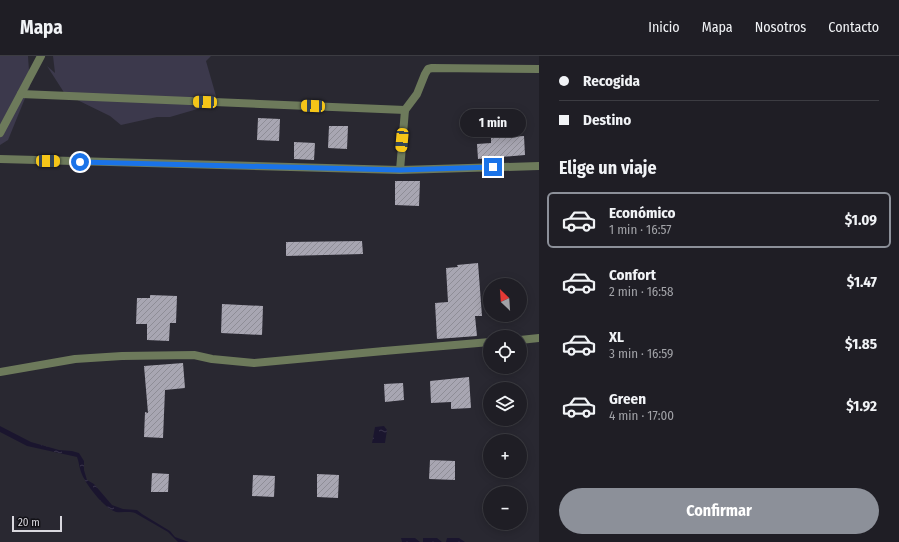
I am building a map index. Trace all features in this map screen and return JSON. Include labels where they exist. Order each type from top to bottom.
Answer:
[{"type":"street","points":[[0,133],[41,56]]},
{"type":"street","points":[[400,170],[405,110],[417,94],[424,74],[428,69],[539,69]]},
{"type":"street","points":[[21,94],[405,110]]},
{"type":"street","points":[[0,160],[400,170],[539,166]]},
{"type":"street","points":[[527,339],[539,338]]},
{"type":"street","points":[[0,372],[75,359],[122,356],[194,355],[212,359],[254,364],[483,343]]},
{"type":"shaded area","points":[[0,56],[28,56],[30,86],[8,140],[0,145]]},
{"type":"shaded area","points":[[53,56],[211,56],[206,61],[218,103],[170,117],[157,117],[121,125],[110,116],[65,94],[47,66],[55,73]]},
{"type":"water","points":[[0,426],[31,442],[59,450],[79,453],[84,461],[84,470],[87,480],[94,484],[112,505],[123,509],[137,510],[170,531],[175,537],[189,542],[178,542],[168,532],[135,513],[116,512],[111,510],[101,501],[86,483],[77,457],[27,446],[0,432]]},
{"type":"water","points":[[384,426],[387,430],[385,443],[372,443],[375,427]]},
{"type":"water","points":[[401,538],[415,538],[420,542],[402,542]]},
{"type":"water","points":[[423,538],[437,538],[442,542],[423,542]]},
{"type":"water","points":[[447,538],[459,538],[465,542],[446,542]]},
{"type":"building","points":[[258,118],[280,119],[279,141],[257,140]]},
{"type":"building","points":[[329,126],[348,126],[347,149],[328,148]]},
{"type":"building","points":[[524,136],[525,155],[478,159],[477,144],[491,143],[491,138]]},
{"type":"building","points":[[294,142],[315,143],[314,160],[294,159]]},
{"type":"building","points":[[395,181],[420,181],[419,206],[395,205]]},
{"type":"building","points":[[362,241],[363,254],[286,256],[286,242]]},
{"type":"building","points":[[478,263],[482,316],[475,316],[477,336],[437,339],[435,303],[448,302],[446,268],[458,267],[457,265]]},
{"type":"building","points":[[150,295],[177,296],[176,323],[170,323],[169,341],[147,340],[147,324],[136,324],[137,298],[150,298]]},
{"type":"building","points":[[222,304],[263,306],[262,335],[221,333]]},
{"type":"building","points":[[183,363],[185,388],[165,390],[163,438],[144,437],[145,412],[148,413],[144,366]]},
{"type":"building","points":[[469,377],[471,408],[451,409],[451,402],[431,403],[430,381]]},
{"type":"building","points":[[403,383],[404,400],[385,402],[384,384]]},
{"type":"building","points":[[430,460],[455,461],[455,480],[429,479]]},
{"type":"building","points":[[152,473],[169,474],[168,492],[151,492]]},
{"type":"building","points":[[317,474],[339,475],[338,498],[317,497]]},
{"type":"building","points":[[253,475],[275,476],[274,497],[252,496]]},
{"type":"route","points":[[80,162],[400,170],[493,167]]}]
